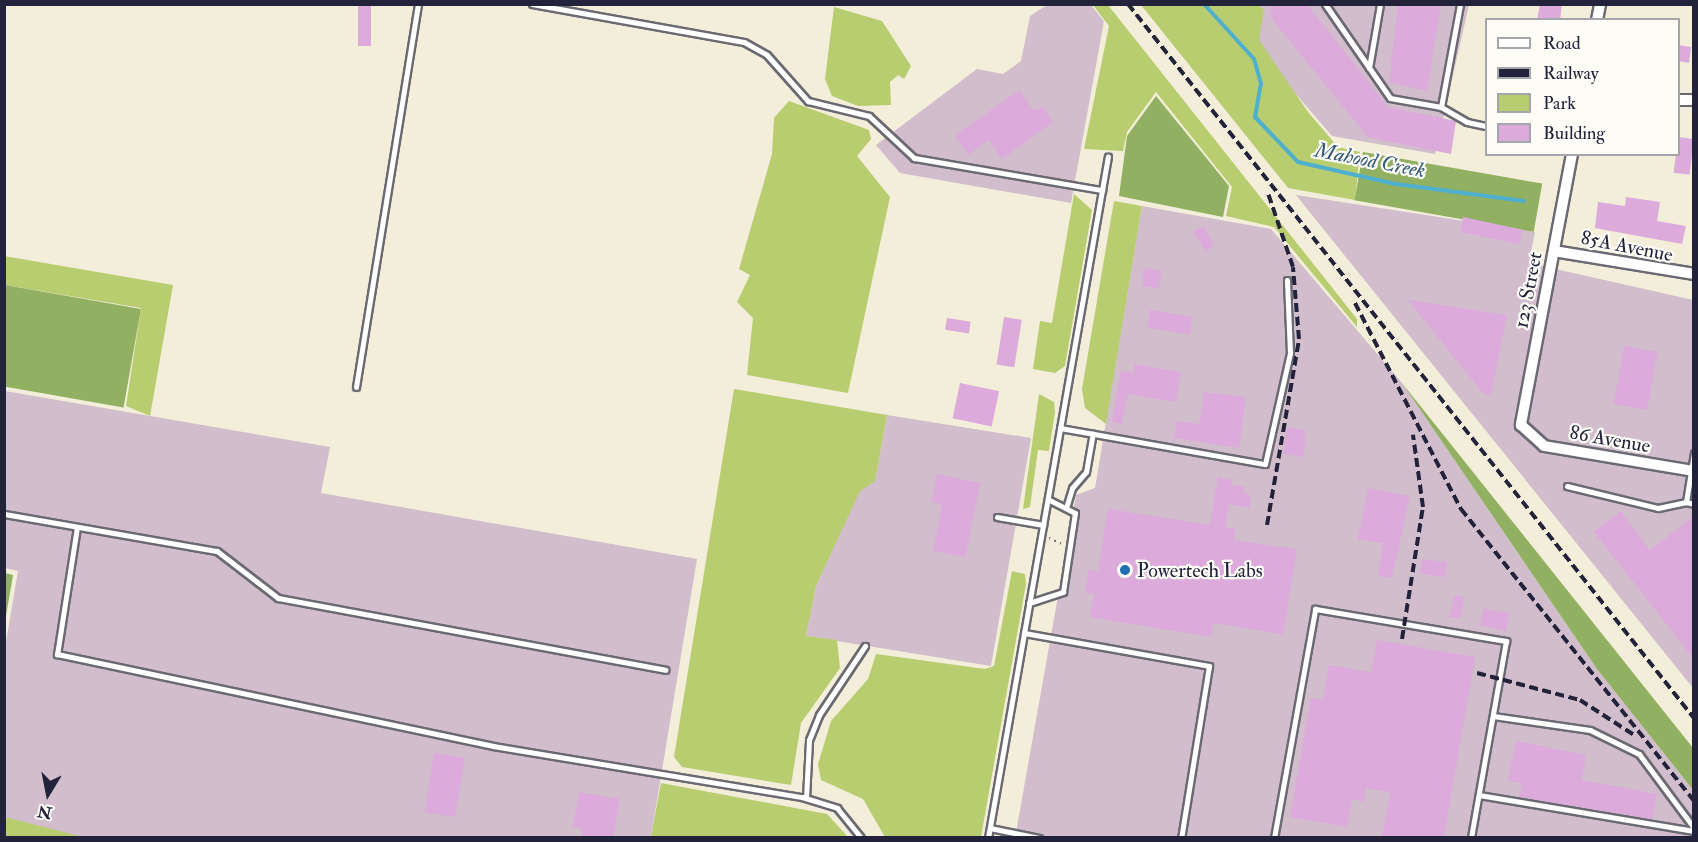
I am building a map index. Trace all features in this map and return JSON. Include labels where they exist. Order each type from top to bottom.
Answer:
[{"type":"street","name":"123 Street","points":[[1525,432],[1521,425],[1572,156]]},
{"type":"street","name":"85A Avenue","points":[[1554,251],[1694,274]]},
{"type":"street","name":"86 Avenue","points":[[1525,432],[1544,446],[1692,471]]},
{"type":"lane","points":[[356,387],[418,4]]},
{"type":"lane","points":[[531,4],[744,42],[766,56],[808,101],[870,116],[914,158],[1102,190]]},
{"type":"lane","points":[[1325,4],[1390,98],[1442,107],[1467,122],[1485,126]]},
{"type":"lane","points":[[1369,68],[1380,4]]},
{"type":"lane","points":[[1442,107],[1460,4]]},
{"type":"lane","points":[[988,837],[1108,156]]},
{"type":"lane","points":[[1060,428],[1265,464],[1290,353],[1287,280]]},
{"type":"lane","points":[[1066,508],[1072,488],[1086,472],[1093,434]]},
{"type":"lane","points":[[1686,502],[1694,453]]},
{"type":"lane","points":[[1567,486],[1658,508],[1686,502],[1694,504]]},
{"type":"lane","points":[[1029,603],[1063,592],[1075,513],[1048,499]]},
{"type":"lane","points":[[4,514],[218,551],[278,598],[665,670]]},
{"type":"lane","points":[[997,517],[1043,525]]},
{"type":"lane","points":[[77,527],[57,654],[494,746],[806,798],[837,808],[861,837]]},
{"type":"lane","points":[[1274,837],[1316,609],[1506,641],[1471,837]]},
{"type":"lane","points":[[1024,633],[1209,666],[1181,837]]},
{"type":"lane","points":[[806,798],[805,759],[813,731],[865,646]]},
{"type":"lane","points":[[1493,716],[1590,730],[1640,754],[1694,829]]},
{"type":"lane","points":[[1479,795],[1694,829]]},
{"type":"lane","points":[[990,828],[1038,837]]},
{"type":"path","points":[[1041,539],[1053,537],[1069,549]]},
{"type":"shaded area","points":[[1047,5],[1091,5],[1104,21],[1071,203],[900,173],[876,145],[977,69],[1003,74],[1021,61],[1030,16]]},
{"type":"shaded area","points":[[1219,5],[1469,5],[1435,154],[1332,136]]},
{"type":"shaded area","points":[[1296,195],[1535,232],[1529,263],[1693,300],[1693,688]]},
{"type":"shaded area","name":"Powertech Labs","points":[[1142,206],[1271,229],[1402,383],[1597,669],[1693,790],[1693,837],[1015,838],[1076,495],[1095,488]]},
{"type":"shaded area","points":[[5,391],[330,447],[321,493],[697,559],[651,837],[83,838],[4,817],[5,648],[18,571],[5,568]]},
{"type":"shaded area","points":[[887,415],[1031,438],[991,666],[806,636],[816,586],[860,490],[875,481]]},
{"type":"green space","points":[[1093,5],[1108,5],[1357,319],[1357,327],[1274,227],[1226,216],[1232,187],[1156,92],[1127,132],[1123,151],[1084,149],[1109,26]]},
{"type":"green space","points":[[1141,5],[1257,5],[1264,9],[1259,40],[1308,112],[1338,147],[1360,152],[1355,200],[1288,188]]},
{"type":"green space","points":[[834,7],[882,21],[911,66],[904,79],[898,75],[890,82],[891,105],[858,106],[832,96],[825,79]]},
{"type":"green space","points":[[1156,96],[1229,186],[1223,217],[1119,196],[1127,136]]},
{"type":"green space","points":[[789,101],[869,130],[871,139],[857,156],[890,197],[848,393],[747,375],[753,318],[737,302],[750,275],[739,269],[772,154],[774,118]]},
{"type":"green space","points":[[1363,152],[1542,184],[1534,232],[1354,200]]},
{"type":"green space","points":[[1074,194],[1092,210],[1065,366],[1055,373],[1033,369],[1040,321],[1052,323]]},
{"type":"green space","points":[[1114,201],[1142,206],[1106,424],[1085,408],[1082,389]]},
{"type":"green space","points":[[4,256],[173,285],[150,416],[126,406],[141,308],[5,285]]},
{"type":"green space","points":[[5,285],[141,309],[124,407],[4,386]]},
{"type":"green space","points":[[1402,383],[1693,748],[1693,790],[1597,669]]},
{"type":"green space","points":[[734,389],[887,415],[875,481],[860,491],[816,586],[806,636],[837,640],[840,668],[801,723],[791,785],[682,767],[674,757]]},
{"type":"green space","points":[[1039,394],[1054,402],[1055,412],[1049,451],[1038,450],[1030,507],[1023,509]]},
{"type":"green space","points":[[1012,571],[1025,574],[1026,584],[981,837],[885,837],[863,799],[821,780],[818,764],[831,721],[868,679],[876,654],[985,669],[994,666]]},
{"type":"green space","points":[[4,573],[13,575],[5,622]]},
{"type":"green space","points":[[661,783],[827,814],[848,837],[651,837]]},
{"type":"green space","points":[[5,817],[83,837],[5,837]]},
{"type":"building","points":[[358,4],[371,4],[371,46],[358,46]]},
{"type":"building","points":[[1272,4],[1307,4],[1388,107],[1456,121],[1451,154],[1368,137],[1271,18]]},
{"type":"building","points":[[1398,4],[1441,4],[1427,91],[1389,82]]},
{"type":"building","points":[[1540,4],[1562,4],[1560,18],[1537,18]]},
{"type":"building","points":[[1680,45],[1691,47],[1689,63],[1680,61]]},
{"type":"building","points":[[1019,90],[1034,111],[1042,106],[1053,122],[1002,159],[989,140],[968,155],[955,136]]},
{"type":"building","points":[[1680,137],[1694,139],[1689,175],[1674,173],[1676,156],[1680,156]]},
{"type":"building","points":[[1626,197],[1660,202],[1657,221],[1686,226],[1682,244],[1595,228],[1598,202],[1625,206]]},
{"type":"building","points":[[1463,217],[1523,230],[1520,244],[1460,232]]},
{"type":"building","points":[[1204,227],[1214,246],[1205,252],[1193,231]]},
{"type":"building","points":[[1145,268],[1162,271],[1159,289],[1142,286]]},
{"type":"building","points":[[1408,300],[1507,315],[1491,395],[1483,393]]},
{"type":"building","points":[[1150,310],[1192,317],[1190,335],[1147,328]]},
{"type":"building","points":[[1004,317],[1022,320],[1014,367],[996,364]]},
{"type":"building","points":[[947,318],[971,322],[969,334],[945,330]]},
{"type":"building","points":[[1624,346],[1657,352],[1647,410],[1614,404]]},
{"type":"building","points":[[1135,364],[1181,372],[1176,402],[1128,394],[1122,424],[1112,422],[1121,371],[1134,373]]},
{"type":"building","points":[[960,383],[999,391],[992,427],[953,418]]},
{"type":"building","points":[[1204,392],[1246,397],[1239,448],[1175,438],[1177,421],[1199,424]]},
{"type":"building","points":[[1287,427],[1305,430],[1304,457],[1283,454]]},
{"type":"building","points":[[937,474],[980,483],[965,557],[933,551],[942,504],[932,502]]},
{"type":"building","points":[[1218,477],[1232,480],[1232,485],[1245,487],[1244,494],[1251,495],[1249,508],[1229,504],[1225,527],[1236,529],[1234,540],[1297,549],[1283,634],[1213,623],[1211,637],[1090,617],[1094,594],[1085,593],[1089,569],[1098,571],[1108,509],[1210,525]]},
{"type":"building","points":[[1368,488],[1410,496],[1392,578],[1378,576],[1383,543],[1358,539]]},
{"type":"building","points":[[1620,511],[1650,550],[1694,516],[1694,659],[1594,532]]},
{"type":"building","points":[[1422,559],[1447,562],[1445,577],[1420,574]]},
{"type":"building","points":[[1455,595],[1464,597],[1461,618],[1449,617]]},
{"type":"building","points":[[1484,609],[1509,613],[1506,631],[1480,625]]},
{"type":"building","points":[[1377,640],[1475,657],[1444,837],[1382,837],[1390,792],[1366,788],[1364,802],[1352,799],[1347,827],[1290,817],[1311,698],[1323,700],[1329,665],[1371,672]]},
{"type":"building","points":[[1516,741],[1586,755],[1582,780],[1657,794],[1652,819],[1519,797],[1522,783],[1508,781]]},
{"type":"building","points":[[434,753],[465,758],[455,817],[425,812]]},
{"type":"building","points":[[579,792],[620,799],[613,837],[582,837],[583,829],[573,827]]},
{"type":"waterway","name":"Mahood Creek","points":[[1204,4],[1254,59],[1261,83],[1255,117],[1298,162],[1396,184],[1524,201]]},
{"type":"railway","points":[[1128,4],[1694,718]]},
{"type":"railway","points":[[1267,190],[1293,267],[1299,339],[1267,525]]},
{"type":"railway","points":[[1355,303],[1461,509],[1694,801]]},
{"type":"railway","points":[[1402,639],[1423,507],[1413,435]]},
{"type":"railway","points":[[1477,673],[1580,700],[1634,735]]},
{"type":"place","name":"Powertech Labs","points":[[1125,570]]}]
